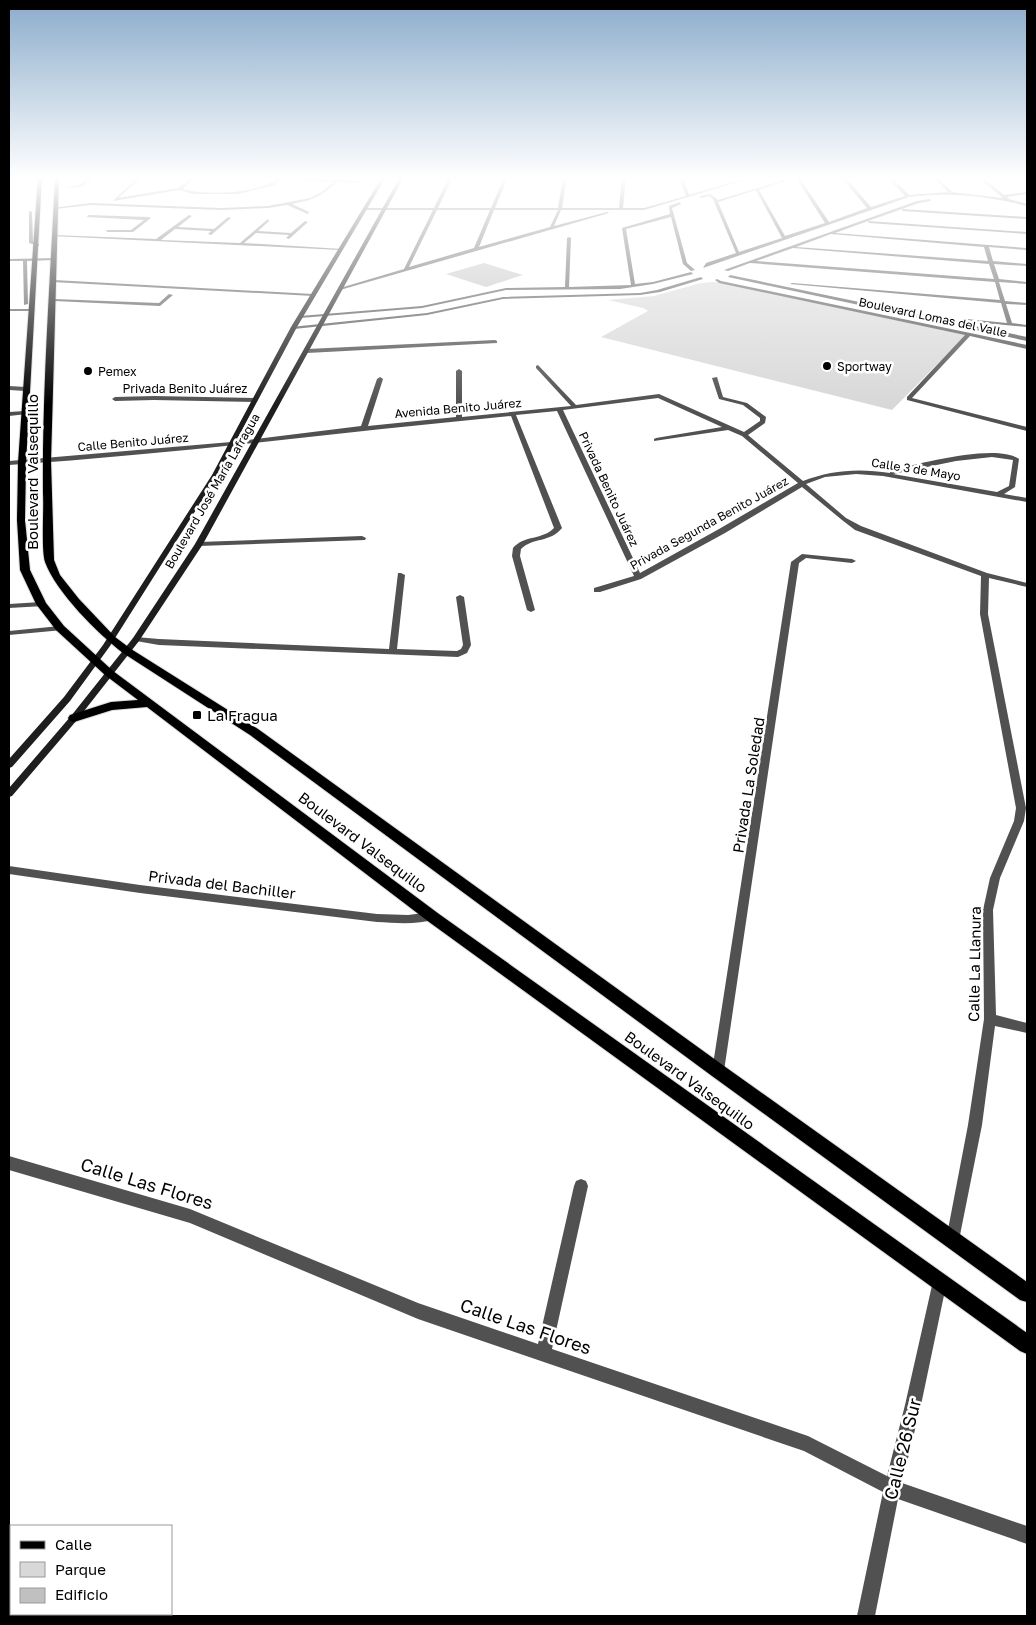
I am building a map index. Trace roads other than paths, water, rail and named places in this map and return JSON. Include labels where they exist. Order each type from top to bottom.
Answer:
[{"type":"main road","name":"Boulevard Valsequillo","points":[[36,253],[26,389],[21,520],[25,570],[41,604],[60,628],[109,673],[432,916],[1027,1344]]},
{"type":"main road","name":"Boulevard Valsequillo","points":[[54,253],[54,300],[47,461],[50,565],[76,602],[111,639],[127,651],[254,732],[718,1071],[1027,1293]]},
{"type":"main road","name":"Boulevard José María Lafragua","points":[[9,766],[49,720],[95,662],[188,519],[294,327],[338,253]]},
{"type":"main road","name":"Boulevard José María Lafragua","points":[[9,794],[74,718],[127,651],[199,544],[361,253]]},
{"type":"main road","points":[[74,718],[111,706],[150,703]]},
{"type":"street","points":[[406,270],[414,253]]},
{"type":"street","points":[[342,289],[463,253]]},
{"type":"street","points":[[567,289],[569,253]]},
{"type":"street","points":[[628,253],[633,286]]},
{"type":"street","points":[[294,327],[321,326],[451,310],[494,299],[518,296],[605,296],[658,291],[703,279],[685,264],[682,253]]},
{"type":"street","points":[[300,317],[422,306],[492,291],[519,289],[602,289],[633,286],[692,271],[741,253]]},
{"type":"street","points":[[721,269],[749,262],[773,253]]},
{"type":"street","points":[[868,253],[1027,265]]},
{"type":"street","points":[[988,253],[1010,324]]},
{"type":"street","points":[[9,255],[54,256]]},
{"type":"street","points":[[9,260],[25,260],[36,257]]},
{"type":"street","points":[[25,260],[26,304]]},
{"type":"street","points":[[749,262],[1027,284]]},
{"type":"street","points":[[705,267],[721,269],[731,274],[730,276]]},
{"type":"street","name":"Boulevard Lomas del Valle","points":[[1027,339],[730,276],[714,280],[1027,347]]},
{"type":"street","points":[[749,280],[1027,304]]},
{"type":"street","points":[[54,281],[313,295]]},
{"type":"street","points":[[518,296],[519,289]]},
{"type":"street","points":[[553,289],[553,296]]},
{"type":"street","points":[[602,289],[605,296]]},
{"type":"street","points":[[91,301],[99,295]]},
{"type":"street","points":[[54,300],[124,301],[160,305],[171,296]]},
{"type":"street","points":[[9,310],[32,310]]},
{"type":"street","points":[[383,310],[386,318]]},
{"type":"street","points":[[901,320],[937,324],[965,320],[1027,326]]},
{"type":"street","points":[[950,330],[957,324]]},
{"type":"street","points":[[910,397],[969,334]]},
{"type":"street","points":[[307,351],[495,342]]},
{"type":"street","points":[[538,367],[575,407]]},
{"type":"street","points":[[459,371],[459,419]]},
{"type":"street","points":[[715,378],[721,398],[745,404],[763,417],[763,422],[744,434]]},
{"type":"street","points":[[364,428],[380,379]]},
{"type":"street","points":[[9,388],[26,389]]},
{"type":"street","name":"Avenida Benito Juárez","points":[[258,440],[560,409],[659,396],[729,428]]},
{"type":"street","points":[[910,397],[1027,425]]},
{"type":"street","points":[[910,397],[910,400],[913,401],[1027,429]]},
{"type":"street","name":"Privada Benito Juárez","points":[[115,399],[255,400]]},
{"type":"street","name":"Privada Benito Juárez","points":[[560,409],[638,577]]},
{"type":"street","points":[[9,414],[25,413]]},
{"type":"street","points":[[512,414],[558,528],[554,534],[524,542],[517,548],[516,556],[531,610]]},
{"type":"street","points":[[656,440],[729,428],[744,434],[844,519],[858,528],[985,575],[1027,586]]},
{"type":"street","name":"Calle Benito Juárez","points":[[9,463],[47,461],[258,440]]},
{"type":"street","points":[[884,474],[990,454],[1013,457],[1016,459],[1012,487],[997,495]]},
{"type":"street","name":"Calle 3 de Mayo","points":[[803,483],[824,475],[856,472],[884,474],[1027,500]]},
{"type":"street","name":"Privada Segunda Benito Juárez","points":[[597,590],[638,577],[722,531],[803,483]]},
{"type":"street","points":[[199,544],[362,538]]},
{"type":"street","name":"Privada La Soledad","points":[[718,1071],[795,562],[805,556],[852,561]]},
{"type":"street","points":[[393,652],[401,575]]},
{"type":"street","name":"Calle La Llanura","points":[[953,1240],[975,1125],[990,1018],[988,910],[995,878],[1019,821],[1021,808],[984,614],[985,575]]},
{"type":"street","points":[[136,639],[159,642],[456,654],[464,651],[467,645],[460,597]]},
{"type":"street","points":[[9,606],[41,604]]},
{"type":"street","points":[[9,633],[60,628]]},
{"type":"street","name":"Privada del Bachiller","points":[[9,870],[140,889],[377,918],[408,919],[432,916]]},
{"type":"street","points":[[990,1018],[1027,1028]]},
{"type":"street","name":"Calle Las Flores","points":[[9,1163],[190,1216],[418,1310],[808,1444],[892,1488],[1027,1535]]},
{"type":"street","points":[[544,1352],[581,1186]]},
{"type":"street","name":"Calle 26 Sur","points":[[866,1616],[892,1488],[913,1405],[940,1282]]},
{"type":"place","name":"Sportway","points":[[827,366]]},
{"type":"place","name":"Pemex","points":[[88,371]]},
{"type":"place","name":"La Fragua","points":[[197,715]]}]
